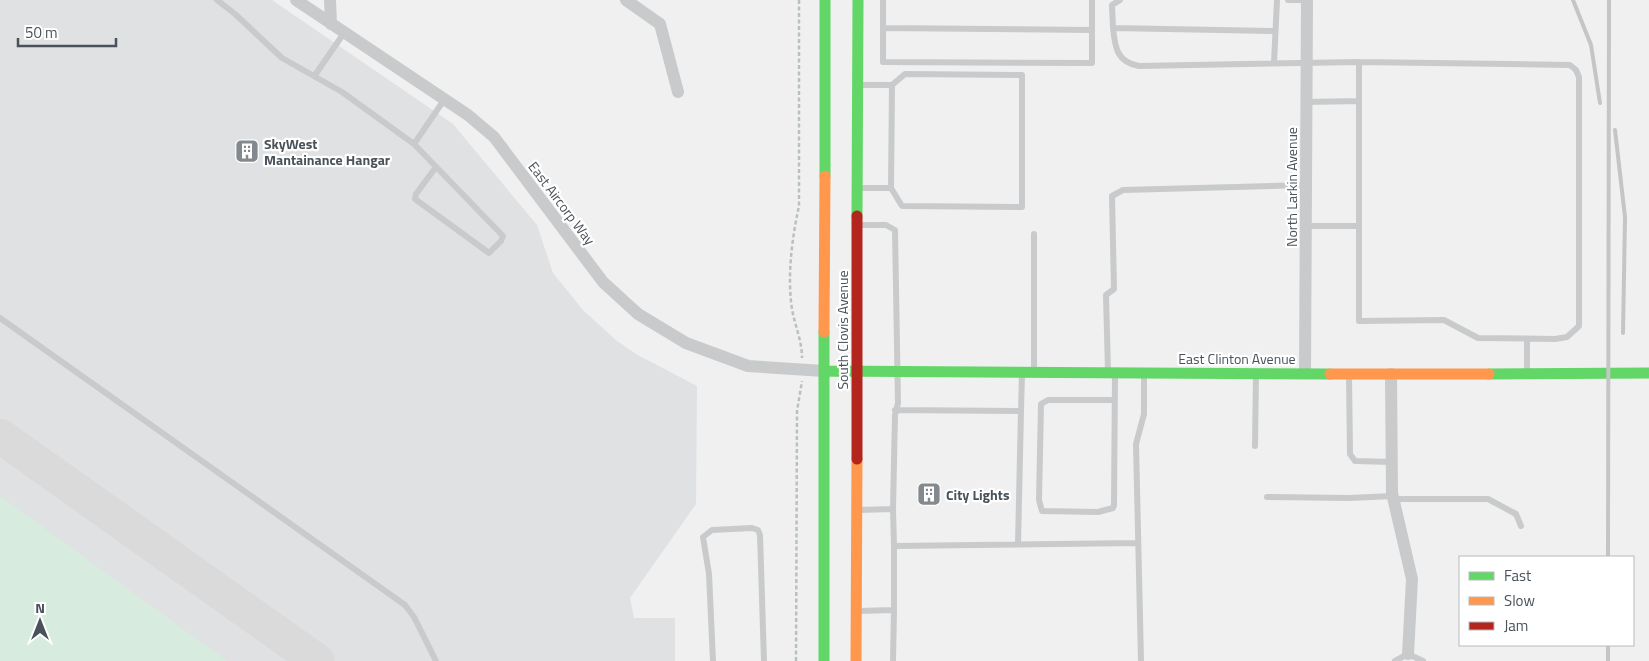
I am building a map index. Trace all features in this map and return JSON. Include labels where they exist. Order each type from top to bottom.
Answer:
[{"type":"main road","name":"South Clovis Avenue","points":[[824,661],[825,0]]},
{"type":"main road","name":"South Clovis Avenue","points":[[856,661],[858,0]]},
{"type":"main road","name":"East Clinton Avenue","points":[[824,371],[1349,374],[1649,373]]},
{"type":"street","name":"East Aircorp Way","points":[[296,0],[468,115],[494,137],[603,282],[638,314],[686,342],[748,366],[824,371]]},
{"type":"street","points":[[330,0],[330,24]]},
{"type":"street","points":[[626,0],[660,24],[678,92]]},
{"type":"street","name":"North Larkin Avenue","points":[[1305,373],[1307,0]]},
{"type":"street","points":[[1391,374],[1394,497],[1412,578],[1409,659]]},
{"type":"lane","points":[[217,0],[235,14],[282,58],[315,75],[414,144],[436,167],[502,236],[502,240],[489,253],[415,199],[416,194],[436,167]]},
{"type":"lane","points":[[883,0],[883,62],[1092,63],[1092,0]]},
{"type":"lane","points":[[1120,0],[1112,5],[1114,44],[1119,57],[1130,64],[1139,66],[1359,62],[1570,65],[1576,70],[1578,77],[1579,326],[1567,337],[1527,339],[1478,338],[1444,320],[1359,321],[1359,62]]},
{"type":"lane","points":[[1274,63],[1274,31],[1277,0]]},
{"type":"lane","points":[[1288,0],[1307,0]]},
{"type":"lane","points":[[883,28],[1092,30]]},
{"type":"lane","points":[[1113,28],[1274,31]]},
{"type":"lane","points":[[315,75],[344,33]]},
{"type":"lane","points":[[857,85],[892,85],[905,74],[1022,75],[1022,207],[902,206],[892,188],[892,85]]},
{"type":"lane","points":[[414,144],[444,100]]},
{"type":"lane","points":[[1306,102],[1360,101]]},
{"type":"lane","points":[[1115,400],[1048,400],[1041,404],[1039,500],[1042,511],[1098,512],[1113,508],[1115,400],[1106,295],[1114,289],[1112,196],[1123,190],[1306,185]]},
{"type":"lane","points":[[857,188],[892,188]]},
{"type":"lane","points":[[857,225],[886,225],[895,230],[898,403],[896,410],[893,509],[893,661]]},
{"type":"lane","points":[[1306,226],[1360,226]]},
{"type":"lane","points":[[1034,234],[1034,372]]},
{"type":"lane","points":[[0,318],[405,605],[414,617],[436,661]]},
{"type":"lane","points":[[1527,339],[1527,374]]},
{"type":"lane","points":[[1018,544],[1022,372]]},
{"type":"lane","points":[[1141,661],[1136,444],[1144,414],[1144,372]]},
{"type":"lane","points":[[1255,446],[1256,373]]},
{"type":"lane","points":[[1349,374],[1350,454],[1355,461],[1392,462]]},
{"type":"lane","points":[[896,410],[1021,411]]},
{"type":"lane","points":[[1267,497],[1394,497],[1488,500],[1516,514],[1521,526]]},
{"type":"lane","points":[[856,510],[893,509]]},
{"type":"lane","points":[[713,661],[709,574],[703,536],[712,530],[752,528],[758,530],[760,535],[764,661]]},
{"type":"lane","points":[[894,546],[1138,543]]},
{"type":"lane","points":[[856,611],[894,610]]},
{"type":"lane","points":[[1395,661],[1409,659],[1423,661]]},
{"type":"path","points":[[796,661],[797,411],[802,388],[802,344],[792,307],[792,268],[794,230],[799,206],[799,0]]},
{"type":"shaded area","points":[[0,0],[272,0],[453,124],[537,225],[553,273],[583,310],[617,341],[636,354],[697,386],[696,504],[630,598],[634,618],[675,618],[675,661],[0,661]]},
{"type":"green space","points":[[0,496],[227,661],[0,661]]},
{"type":"taxiway","points":[[0,436],[317,661]]},
{"type":"railway","points":[[1573,0],[1591,45],[1600,103]]},
{"type":"railway","points":[[1608,556],[1609,0]]},
{"type":"railway","points":[[1615,130],[1625,217],[1623,333]]},
{"type":"railway","points":[[1608,646],[1608,661]]},
{"type":"traffic: fast","points":[[825,0],[825,176]]},
{"type":"traffic: fast","points":[[857,216],[858,0]]},
{"type":"traffic: fast","points":[[824,332],[824,661]]},
{"type":"traffic: fast","points":[[824,371],[1330,374]]},
{"type":"traffic: fast","points":[[1489,374],[1649,373]]},
{"type":"traffic: slow","points":[[824,332],[825,176]]},
{"type":"traffic: slow","points":[[1330,374],[1489,374]]},
{"type":"traffic: slow","points":[[856,661],[857,459]]},
{"type":"traffic: jam","points":[[857,216],[857,459]]},
{"type":"place","name":"SkyWest Mantainance Hangar","points":[[247,151]]},
{"type":"place","name":"City Lights","points":[[929,494]]}]
